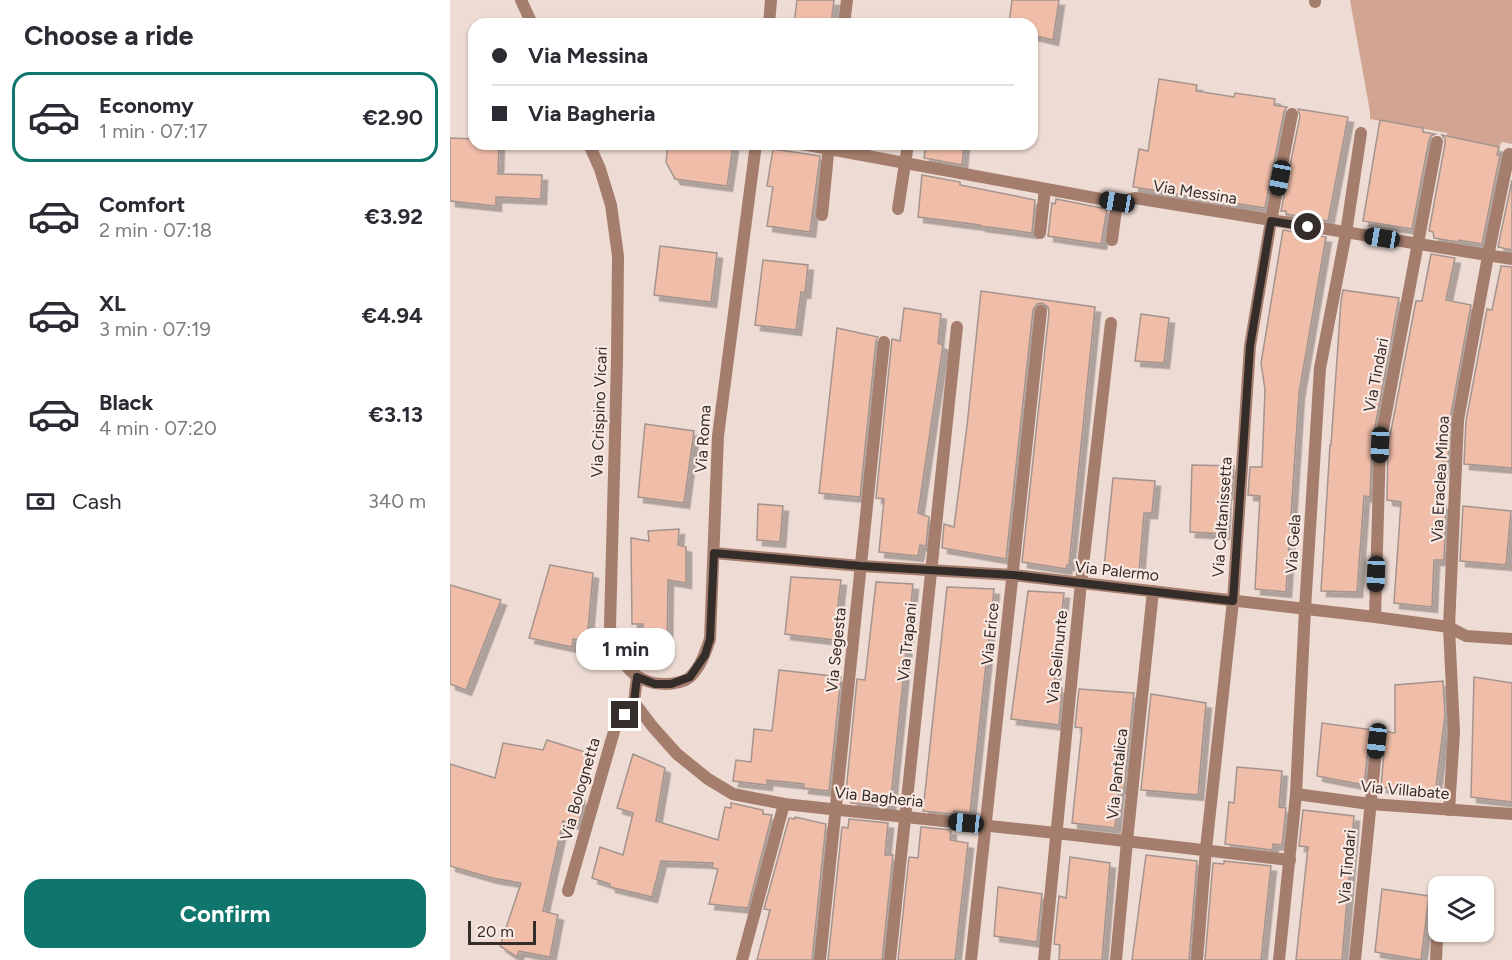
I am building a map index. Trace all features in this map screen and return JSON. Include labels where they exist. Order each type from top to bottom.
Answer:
[{"type":"street","points":[[521,0],[529,18]]},
{"type":"street","points":[[770,18],[771,0]]},
{"type":"street","points":[[845,18],[847,0]]},
{"type":"street","name":"Via Caltanissetta","points":[[1197,960],[1206,849],[1233,601],[1250,346],[1292,114]]},
{"type":"street","name":"Via Gela","points":[[1279,960],[1296,794],[1320,368],[1346,233],[1361,133]]},
{"type":"street","name":"Via Tindari","points":[[1375,617],[1380,445],[1437,142]]},
{"type":"street","name":"Via Crispino Vicari","points":[[592,150],[600,169],[610,205],[618,256],[609,626],[612,642],[621,660],[637,677]]},
{"type":"street","name":"Via Roma","points":[[637,677],[655,684],[671,684],[690,677],[705,655],[710,639],[718,436],[755,150]]},
{"type":"street","points":[[822,215],[829,150]]},
{"type":"street","name":"Via Messina","points":[[842,150],[905,164],[1117,202],[1135,198],[1512,259]]},
{"type":"street","points":[[898,209],[908,150]]},
{"type":"street","name":"Via Eraclea Minoa","points":[[1449,810],[1454,732],[1449,627],[1458,420],[1509,154]]},
{"type":"street","points":[[1040,233],[1045,189]]},
{"type":"street","points":[[1112,240],[1117,202]]},
{"type":"street","name":"Via Erice","points":[[971,960],[1041,311]]},
{"type":"street","name":"Via Selinunte","points":[[1044,960],[1081,583],[1111,323]]},
{"type":"street","name":"Via Trapani","points":[[890,960],[957,327]]},
{"type":"street","name":"Via Segesta","points":[[820,960],[884,342]]},
{"type":"street","name":"Via Palermo","points":[[714,553],[861,566],[1013,575],[1375,617],[1449,627],[1466,636],[1512,639]]},
{"type":"street","name":"Via Pantalica","points":[[1116,960],[1126,841],[1153,591]]},
{"type":"street","points":[[634,702],[637,677]]},
{"type":"street","name":"Via Bagheria","points":[[634,702],[677,754],[708,779],[733,794],[784,804],[1290,860]]},
{"type":"street","name":"Via Bolognetta","points":[[568,891],[615,728],[634,702]]},
{"type":"street","name":"Via Tindari","points":[[1355,960],[1377,741]]},
{"type":"street","name":"Via Villabate","points":[[1296,794],[1370,804],[1512,814]]},
{"type":"street","points":[[742,960],[784,804]]},
{"type":"street","points":[[1436,960],[1437,942]]},
{"type":"shaded area","points":[[1350,0],[1512,0],[1512,144],[1502,142],[1499,147],[1447,137],[1447,133],[1370,119]]},
{"type":"building","points":[[797,0],[834,0],[832,18],[795,18]]},
{"type":"building","points":[[1012,0],[1059,0],[1053,40],[1038,36],[1038,18],[1010,18]]},
{"type":"building","points":[[1159,79],[1197,85],[1196,91],[1234,97],[1235,93],[1275,99],[1274,105],[1287,107],[1284,112],[1265,208],[1133,187],[1139,149],[1148,151]]},
{"type":"building","points":[[1298,109],[1348,117],[1328,221],[1286,214],[1286,211],[1281,211],[1300,116]]},
{"type":"building","points":[[1380,120],[1423,128],[1423,132],[1435,134],[1429,140],[1412,229],[1363,221]]},
{"type":"building","points":[[1442,135],[1499,147],[1497,155],[1500,155],[1482,244],[1434,238],[1433,232],[1429,231],[1445,144]]},
{"type":"building","points":[[450,138],[468,139],[468,150],[499,150],[498,174],[542,175],[541,199],[496,197],[496,206],[450,201]]},
{"type":"building","points":[[667,150],[732,150],[727,186],[675,179],[666,162]]},
{"type":"building","points":[[773,150],[820,156],[810,232],[767,226],[773,187],[767,186]]},
{"type":"building","points":[[925,150],[963,150],[962,165],[924,158]]},
{"type":"building","points":[[922,175],[1035,200],[1032,233],[918,217]]},
{"type":"building","points":[[1512,180],[1512,250],[1498,247]]},
{"type":"building","points":[[1056,199],[1107,209],[1101,244],[1048,236],[1052,203],[1055,204]]},
{"type":"building","points":[[1283,230],[1326,237],[1299,393],[1286,592],[1255,589],[1260,496],[1248,495],[1250,467],[1262,467],[1265,390],[1261,363]]},
{"type":"building","points":[[660,246],[717,253],[711,302],[654,295]]},
{"type":"building","points":[[1431,254],[1455,258],[1446,300],[1471,305],[1450,419],[1448,463],[1443,462],[1437,503],[1446,504],[1444,560],[1434,560],[1432,607],[1394,603],[1401,502],[1387,500],[1388,446],[1416,301],[1422,301]]},
{"type":"building","points":[[763,260],[808,265],[805,293],[801,292],[796,330],[755,325]]},
{"type":"building","points":[[1501,266],[1512,267],[1512,468],[1464,464],[1466,421],[1487,309],[1492,310]]},
{"type":"building","points":[[1343,290],[1399,298],[1372,443],[1370,497],[1364,496],[1357,592],[1321,591]]},
{"type":"building","points":[[981,291],[1095,307],[1069,565],[1066,569],[1022,562],[1049,312],[1048,307],[1042,303],[1037,304],[1033,310],[1006,559],[942,548],[944,524],[954,527]]},
{"type":"building","points":[[904,308],[941,314],[938,343],[943,345],[918,513],[929,517],[926,546],[920,545],[918,556],[879,552],[884,499],[876,498],[892,339],[900,341]]},
{"type":"building","points":[[1141,314],[1169,318],[1164,363],[1135,361]]},
{"type":"building","points":[[837,328],[878,337],[860,497],[819,493]]},
{"type":"building","points":[[645,424],[694,431],[684,503],[638,497]]},
{"type":"building","points":[[1192,465],[1234,466],[1232,494],[1226,494],[1224,534],[1190,532]]},
{"type":"building","points":[[1113,478],[1155,481],[1152,513],[1144,513],[1139,572],[1104,567]]},
{"type":"building","points":[[758,504],[783,506],[780,542],[757,540]]},
{"type":"building","points":[[1463,506],[1511,511],[1506,565],[1460,561]]},
{"type":"building","points":[[679,529],[678,545],[686,547],[686,583],[668,580],[667,651],[643,650],[643,624],[632,624],[631,538],[649,541],[648,531]]},
{"type":"building","points":[[550,565],[593,573],[587,641],[573,639],[572,647],[529,638]]},
{"type":"building","points":[[791,577],[841,580],[834,640],[785,634]]},
{"type":"building","points":[[876,582],[913,584],[890,807],[851,803],[852,793],[846,792],[857,679],[865,680]]},
{"type":"building","points":[[450,585],[501,600],[466,690],[450,684]]},
{"type":"building","points":[[947,587],[994,589],[970,813],[923,811]]},
{"type":"building","points":[[1028,591],[1064,593],[1054,687],[1062,688],[1059,725],[1011,719]]},
{"type":"building","points":[[779,670],[841,677],[829,791],[803,788],[804,784],[767,780],[767,785],[733,781],[736,760],[751,762],[754,729],[772,731]]},
{"type":"building","points":[[1474,677],[1512,683],[1512,802],[1471,797]]},
{"type":"building","points":[[1443,681],[1445,715],[1435,794],[1381,787],[1385,741],[1378,733],[1373,734],[1369,740],[1364,785],[1317,776],[1322,723],[1395,733],[1395,685]]},
{"type":"building","points":[[1079,689],[1134,693],[1124,789],[1119,788],[1115,828],[1072,823],[1082,728],[1075,727]]},
{"type":"building","points":[[1151,694],[1206,703],[1198,795],[1141,790]]},
{"type":"building","points":[[547,740],[588,753],[577,798],[585,801],[578,825],[563,821],[543,911],[558,915],[550,957],[519,951],[517,957],[500,946],[521,883],[492,878],[450,866],[450,764],[495,778],[503,743],[543,750]]},
{"type":"building","points":[[633,754],[665,768],[656,821],[718,840],[725,807],[731,808],[731,803],[763,810],[763,814],[772,815],[748,908],[709,904],[718,869],[712,868],[713,863],[661,861],[652,897],[610,887],[610,884],[592,878],[600,847],[623,855],[633,813],[617,808]]},
{"type":"building","points":[[1237,767],[1282,771],[1279,807],[1286,808],[1282,845],[1273,844],[1272,850],[1225,844],[1229,802],[1234,803]]},
{"type":"building","points":[[1303,810],[1354,816],[1342,960],[1296,960],[1308,847],[1299,846]]},
{"type":"building","points":[[795,817],[826,824],[812,960],[757,960],[770,910],[764,909],[789,818],[795,819]]},
{"type":"building","points":[[849,819],[888,823],[885,855],[893,855],[882,960],[828,960],[842,827],[848,828]]},
{"type":"building","points":[[921,827],[951,830],[950,840],[968,843],[955,960],[898,960],[909,857],[918,858]]},
{"type":"building","points":[[1146,855],[1197,861],[1189,960],[1132,960]]},
{"type":"building","points":[[1070,857],[1110,863],[1102,960],[1059,960],[1060,945],[1054,944],[1059,896],[1066,898]]},
{"type":"building","points":[[1224,861],[1271,866],[1261,960],[1205,960],[1213,863],[1224,864]]},
{"type":"building","points":[[998,887],[1042,894],[1037,942],[994,936]]},
{"type":"building","points":[[1382,889],[1428,896],[1421,960],[1375,952]]},
{"type":"route","points":[[625,715],[634,702],[637,677],[655,684],[671,684],[690,677],[705,655],[710,639],[714,553],[861,566],[1013,575],[1233,601],[1250,346],[1271,221],[1308,227]]}]
